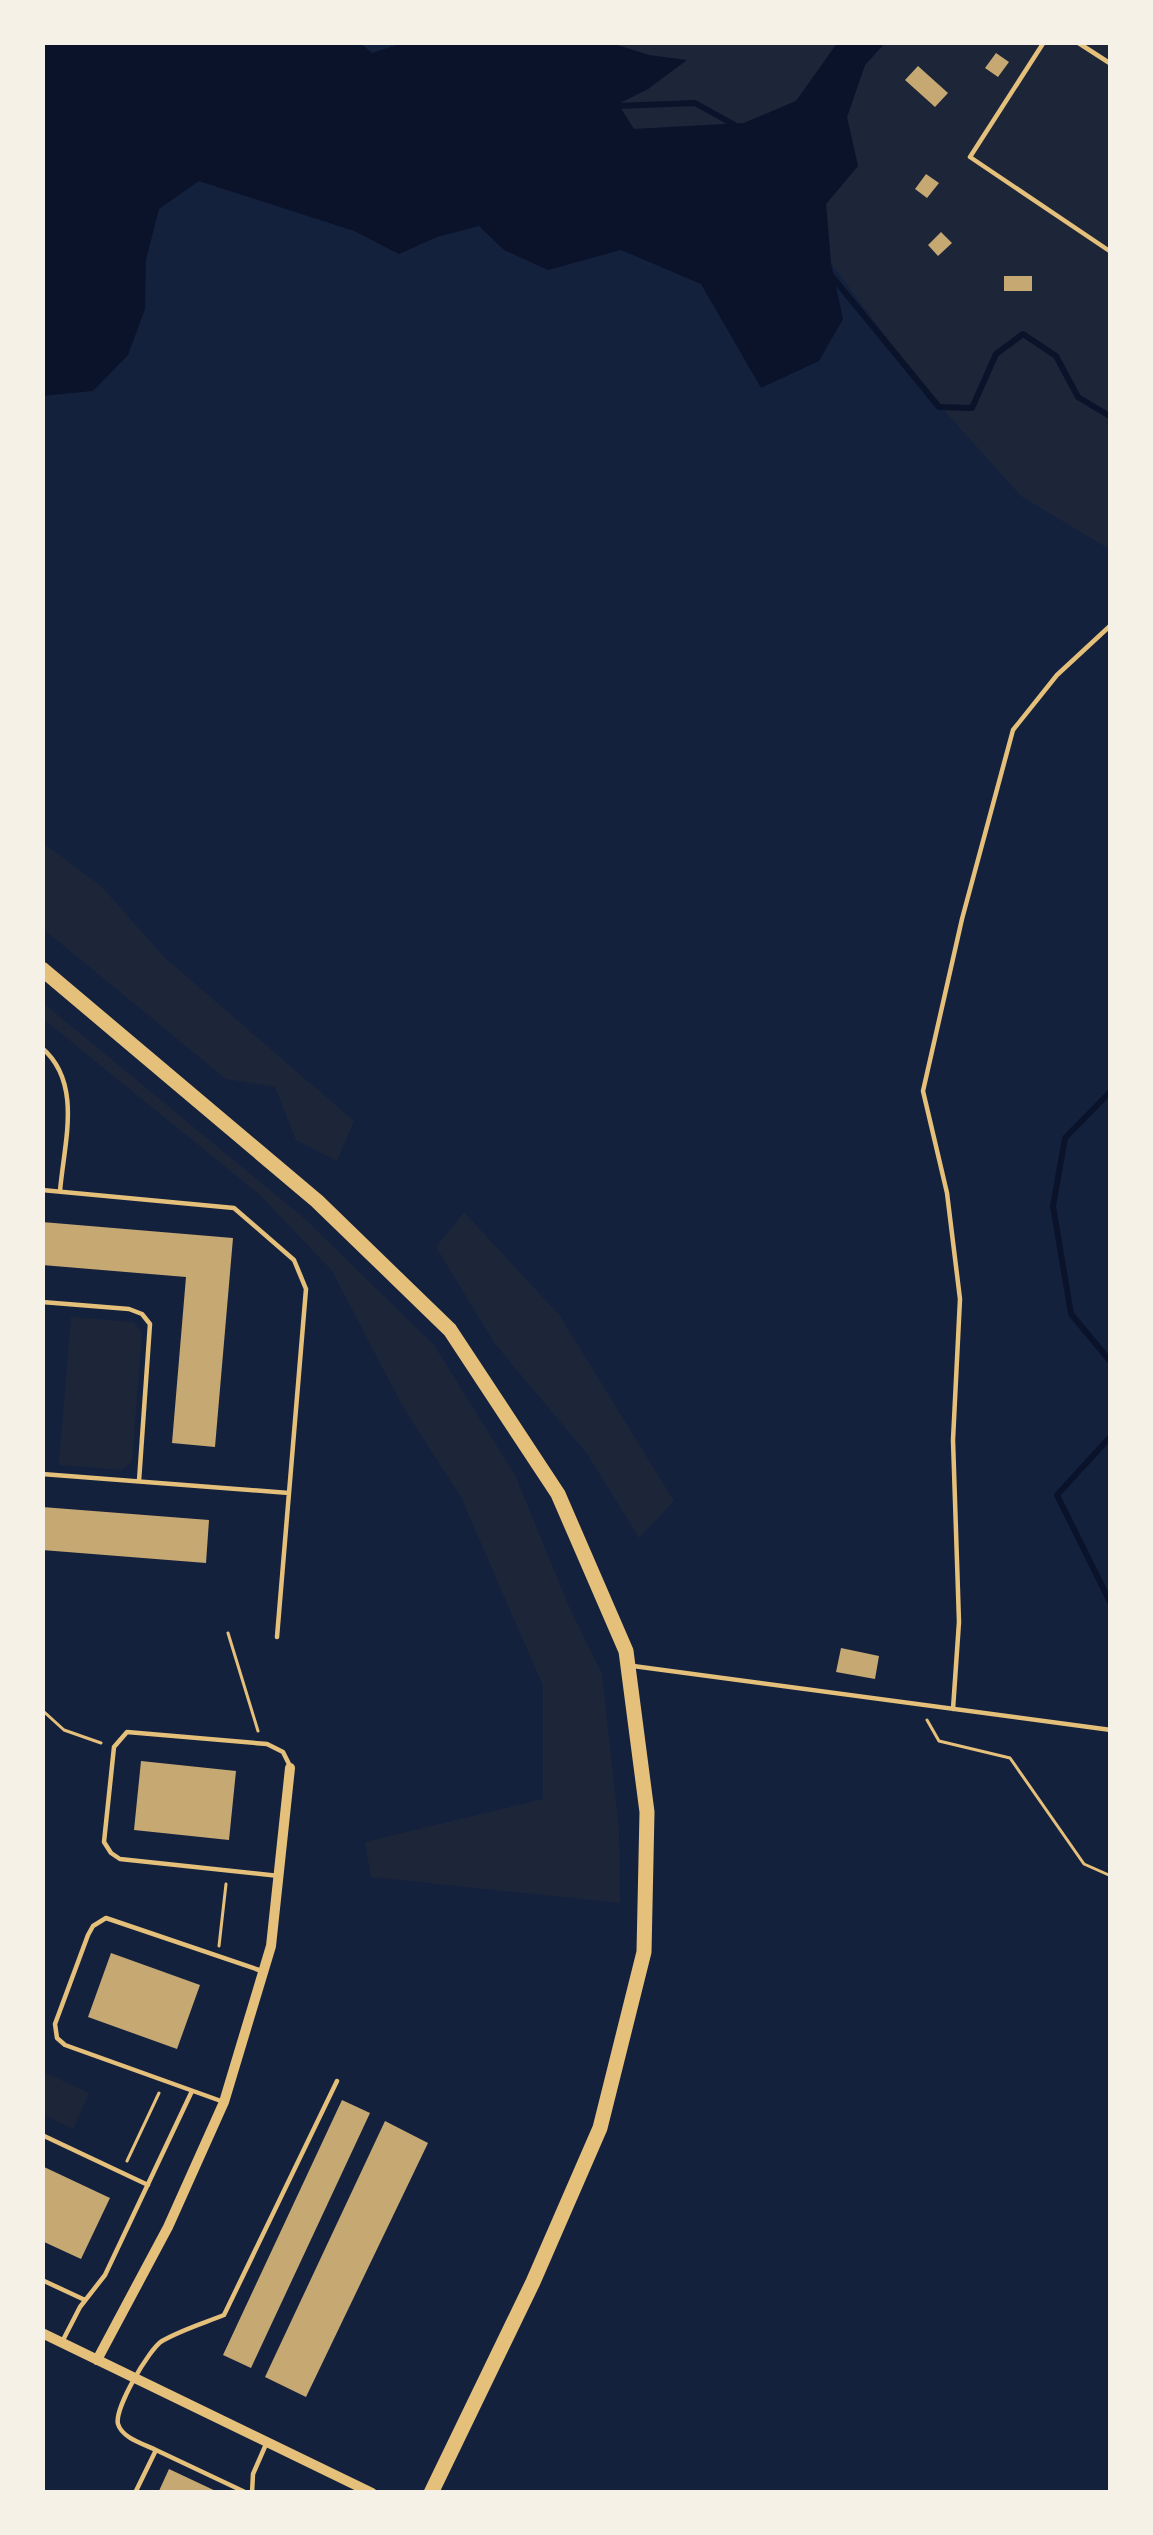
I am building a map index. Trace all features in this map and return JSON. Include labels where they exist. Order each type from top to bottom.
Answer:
[{"type":"main road","points":[[42,969],[317,1201],[450,1330],[557,1494],[626,1651],[647,1812],[644,1952],[600,2128],[431,2493]]},
{"type":"street","points":[[97,2360],[168,2227],[224,2102],[264,1972],[290,1768]]},
{"type":"street","points":[[42,2333],[372,2493]]},
{"type":"lane","points":[[1044,42],[970,157],[1111,252]]},
{"type":"lane","points":[[1077,42],[1111,64]]},
{"type":"lane","points":[[953,1709],[959,1622],[953,1440],[960,1299],[947,1193],[923,1091],[962,919],[1013,730],[1057,675],[1111,625]]},
{"type":"lane","points":[[42,1048],[60,1066],[68,1089],[60,1191]]},
{"type":"lane","points":[[42,1190],[234,1208],[294,1260],[306,1289],[278,1637]]},
{"type":"lane","points":[[42,1302],[129,1310],[142,1314],[150,1324],[139,1481]]},
{"type":"lane","points":[[42,1474],[289,1493]]},
{"type":"lane","points":[[628,1665],[1111,1730]]},
{"type":"lane","points":[[279,1876],[121,1859],[104,1842],[114,1748],[134,1730],[262,1744],[283,1752],[290,1768]]},
{"type":"lane","points":[[224,2102],[65,2045],[57,2038],[55,2024],[92,1925],[111,1918],[264,1972]]},
{"type":"lane","points":[[267,2443],[249,2493],[128,2436],[118,2423],[118,2414],[158,2343],[224,2315],[337,2081]]},
{"type":"lane","points":[[62,2343],[85,2300],[102,2281],[192,2091]]},
{"type":"lane","points":[[42,2135],[148,2185]]},
{"type":"lane","points":[[42,2280],[85,2300]]},
{"type":"lane","points":[[136,2493],[156,2450]]},
{"type":"path","points":[[228,1633],[262,1744]]},
{"type":"path","points":[[916,1703],[939,1741],[1010,1758],[1084,1864],[1111,1876]]},
{"type":"path","points":[[42,1710],[64,1730],[114,1748]]},
{"type":"path","points":[[218,1956],[227,1870]]},
{"type":"path","points":[[122,2172],[165,2081]]},
{"type":"shaded area","points":[[42,42],[359,42],[372,53],[406,42],[607,42],[687,60],[618,104],[634,129],[744,123],[796,101],[838,42],[886,42],[865,65],[847,117],[858,166],[826,204],[831,263],[843,319],[819,361],[761,388],[701,284],[621,250],[548,270],[504,250],[479,226],[399,254],[354,231],[199,181],[159,209],[146,260],[145,309],[128,355],[93,391],[42,396]]},
{"type":"shaded area","points":[[607,42],[838,42],[796,101],[744,123],[633,129],[618,104],[648,89],[649,55]]},
{"type":"shaded area","points":[[886,42],[1111,42],[1111,550],[1021,496],[925,389],[831,263],[826,204],[858,166],[847,117],[865,65]]},
{"type":"shaded area","points":[[42,842],[102,887],[164,957],[354,1121],[337,1161],[296,1140],[275,1087],[226,1079],[42,928]]},
{"type":"shaded area","points":[[42,1002],[305,1219],[434,1345],[515,1475],[602,1674],[619,1830],[620,1903],[371,1877],[365,1842],[543,1799],[543,1686],[461,1497],[403,1407],[332,1271],[260,1195],[42,1018]]},
{"type":"shaded area","points":[[464,1212],[560,1316],[674,1501],[639,1538],[588,1455],[495,1344],[436,1247]]},
{"type":"shaded area","points":[[71,1317],[134,1322],[142,1333],[132,1461],[122,1470],[59,1465]]},
{"type":"shaded area","points":[[42,2071],[89,2093],[73,2129],[42,2114]]},
{"type":"building","points":[[996,53],[1009,62],[998,77],[985,68]]},
{"type":"building","points":[[918,66],[948,93],[935,107],[905,80]]},
{"type":"building","points":[[926,174],[939,183],[927,198],[915,189]]},
{"type":"building","points":[[941,232],[952,243],[938,256],[928,245]]},
{"type":"building","points":[[1004,276],[1032,276],[1032,291],[1004,291]]},
{"type":"building","points":[[42,1222],[233,1238],[215,1447],[172,1443],[186,1277],[42,1265]]},
{"type":"building","points":[[42,1507],[209,1520],[206,1563],[42,1550]]},
{"type":"building","points":[[841,1648],[879,1656],[875,1679],[836,1672]]},
{"type":"building","points":[[141,1761],[236,1771],[229,1840],[134,1830]]},
{"type":"building","points":[[111,1953],[200,1985],[177,2049],[88,2017]]},
{"type":"building","points":[[342,2100],[370,2113],[251,2368],[223,2355]]},
{"type":"building","points":[[385,2121],[428,2143],[306,2397],[265,2377]]},
{"type":"building","points":[[42,2166],[110,2198],[81,2259],[42,2241]]},
{"type":"building","points":[[169,2469],[220,2493],[158,2493]]},
{"type":"waterway","points":[[616,106],[695,103],[740,128]]},
{"type":"waterway","points":[[830,274],[939,407],[972,408],[996,354],[1023,334],[1056,356],[1078,397],[1111,417]]},
{"type":"waterway","points":[[1111,1091],[1065,1138],[1053,1206],[1071,1314],[1111,1362]]},
{"type":"waterway","points":[[1111,1436],[1057,1495],[1111,1604]]}]
